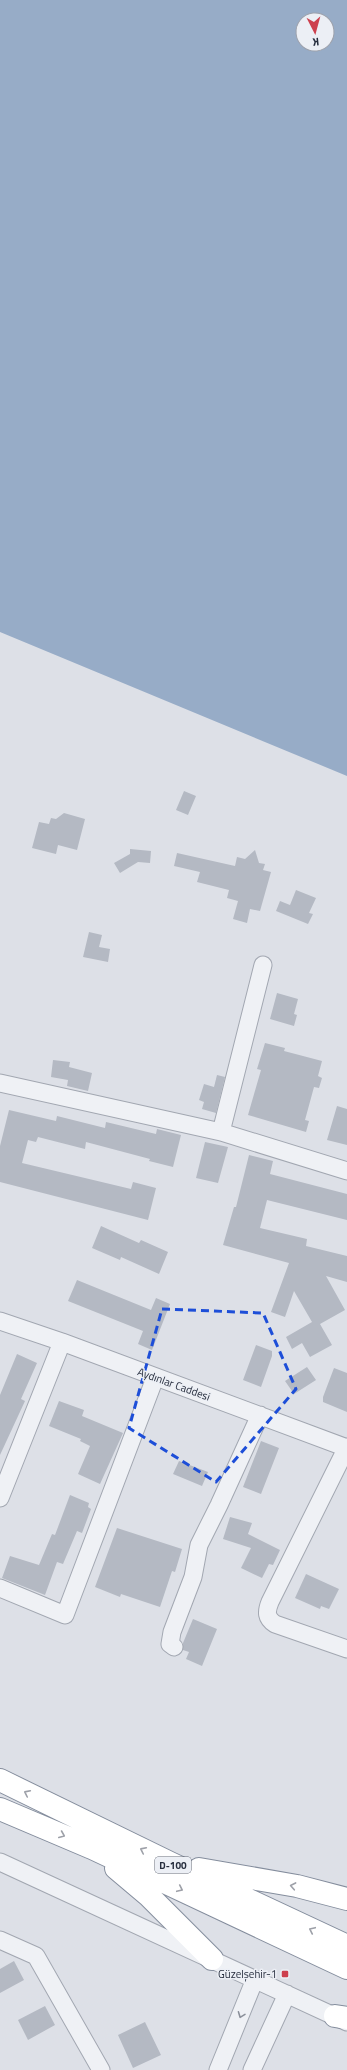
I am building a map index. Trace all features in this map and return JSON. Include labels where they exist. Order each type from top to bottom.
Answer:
[{"type":"highway","name":"D-100","points":[[0,1780],[170,1863],[347,1946]]},
{"type":"highway","name":"D-100","points":[[0,1809],[92,1848],[347,1968]]},
{"type":"highway","points":[[92,1848],[148,1895],[212,1959]]},
{"type":"highway","points":[[170,1863],[346,1895]]},
{"type":"street","points":[[221,1132],[263,965]]},
{"type":"street","points":[[0,1083],[221,1132],[347,1171]]},
{"type":"street","name":"Aydınlar Caddesi","points":[[0,1321],[62,1342],[155,1378],[260,1415],[347,1448]]},
{"type":"street","points":[[0,1498],[62,1342]]},
{"type":"street","points":[[0,1588],[65,1615],[155,1378]]},
{"type":"street","points":[[174,1647],[170,1644],[172,1632],[193,1577],[199,1545],[260,1415]]},
{"type":"street","points":[[347,1448],[270,1602],[266,1613],[268,1618],[275,1624],[347,1649]]},
{"type":"street","points":[[0,1862],[343,2019]]},
{"type":"street","points":[[0,1940],[36,1956],[101,2070]]},
{"type":"street","points":[[218,2070],[255,1979]]},
{"type":"street","points":[[252,2070],[287,1994]]},
{"type":"highlighted area","points":[[162,1309],[263,1313],[296,1389],[216,1482],[129,1428]]},
{"type":"water","points":[[0,0],[347,0],[347,776],[0,632]]},
{"type":"building","points":[[184,791],[196,796],[188,815],[176,810]]},
{"type":"building","points":[[64,813],[85,819],[77,850],[58,845],[56,854],[32,848],[39,822],[49,824],[51,818],[56,819]]},
{"type":"building","points":[[130,849],[151,851],[150,863],[138,862],[120,873],[114,863],[130,854]]},
{"type":"building","points":[[255,850],[259,863],[265,864],[263,870],[271,872],[260,911],[250,909],[247,923],[233,919],[238,901],[227,898],[229,890],[197,882],[200,872],[174,866],[177,853],[235,866],[237,857],[245,859]]},
{"type":"building","points":[[296,890],[316,898],[309,913],[313,914],[308,924],[276,911],[280,901],[290,905]]},
{"type":"building","points":[[89,932],[102,935],[99,947],[110,949],[108,962],[83,957]]},
{"type":"building","points":[[277,993],[298,999],[294,1014],[297,1015],[294,1026],[270,1019]]},
{"type":"building","points":[[265,1043],[285,1048],[284,1051],[322,1061],[318,1076],[322,1078],[319,1088],[314,1087],[305,1120],[309,1121],[306,1132],[248,1115],[261,1070],[257,1069]]},
{"type":"building","points":[[53,1060],[70,1062],[69,1067],[92,1073],[88,1091],[67,1086],[68,1080],[51,1077]]},
{"type":"building","points":[[217,1075],[225,1077],[216,1113],[202,1109],[204,1102],[199,1100],[204,1084],[214,1087]]},
{"type":"building","points":[[337,1106],[347,1109],[347,1145],[327,1140]]},
{"type":"building","points":[[9,1110],[56,1121],[57,1116],[105,1128],[106,1122],[156,1134],[157,1129],[181,1135],[173,1167],[149,1161],[150,1159],[86,1142],[85,1149],[38,1137],[36,1142],[28,1140],[22,1163],[131,1189],[133,1182],[156,1188],[148,1220],[0,1182],[0,1146]]},
{"type":"building","points":[[205,1142],[228,1147],[218,1183],[196,1178]]},
{"type":"building","points":[[249,1155],[273,1161],[270,1174],[347,1194],[347,1220],[267,1200],[260,1228],[307,1239],[306,1246],[347,1256],[347,1282],[326,1276],[345,1310],[320,1324],[332,1345],[310,1357],[302,1343],[292,1349],[286,1337],[312,1322],[294,1291],[285,1317],[271,1312],[289,1263],[223,1245],[234,1207],[236,1207]]},
{"type":"building","points":[[101,1226],[139,1243],[141,1240],[168,1252],[159,1274],[121,1257],[120,1260],[92,1248]]},
{"type":"building","points":[[77,1280],[151,1310],[156,1298],[170,1304],[152,1350],[138,1344],[143,1331],[68,1301]]},
{"type":"building","points":[[256,1345],[272,1351],[272,1356],[261,1387],[243,1380]]},
{"type":"building","points":[[17,1354],[37,1363],[21,1399],[25,1401],[0,1455],[0,1395]]},
{"type":"building","points":[[307,1367],[316,1380],[294,1394],[285,1381]]},
{"type":"building","points":[[334,1368],[347,1373],[347,1412],[323,1402],[323,1397]]},
{"type":"building","points":[[59,1401],[84,1410],[82,1416],[123,1433],[100,1484],[78,1474],[90,1446],[80,1441],[81,1439],[49,1426]]},
{"type":"building","points":[[261,1441],[279,1448],[261,1494],[243,1487]]},
{"type":"building","points":[[179,1461],[208,1472],[202,1486],[173,1474]]},
{"type":"building","points":[[70,1495],[89,1503],[88,1507],[91,1509],[82,1533],[77,1531],[63,1564],[57,1562],[45,1595],[2,1578],[10,1556],[39,1565],[52,1534],[55,1535]]},
{"type":"building","points":[[230,1517],[252,1523],[248,1534],[280,1550],[273,1565],[269,1564],[262,1578],[241,1568],[251,1548],[223,1539]]},
{"type":"building","points":[[117,1528],[182,1549],[175,1572],[172,1571],[160,1607],[121,1594],[120,1597],[95,1587]]},
{"type":"building","points":[[306,1574],[339,1589],[329,1609],[321,1606],[320,1609],[295,1598]]},
{"type":"building","points":[[193,1619],[217,1629],[202,1666],[186,1659],[189,1652],[183,1650],[183,1643]]},
{"type":"building","points":[[14,1961],[24,1980],[0,1993],[0,1969]]},
{"type":"building","points":[[45,2006],[55,2025],[28,2040],[18,2020]]},
{"type":"building","points":[[145,2022],[161,2055],[133,2068],[118,2035]]},
{"type":"place","name":"Güzelşehir-1","points":[[285,1974]]}]
